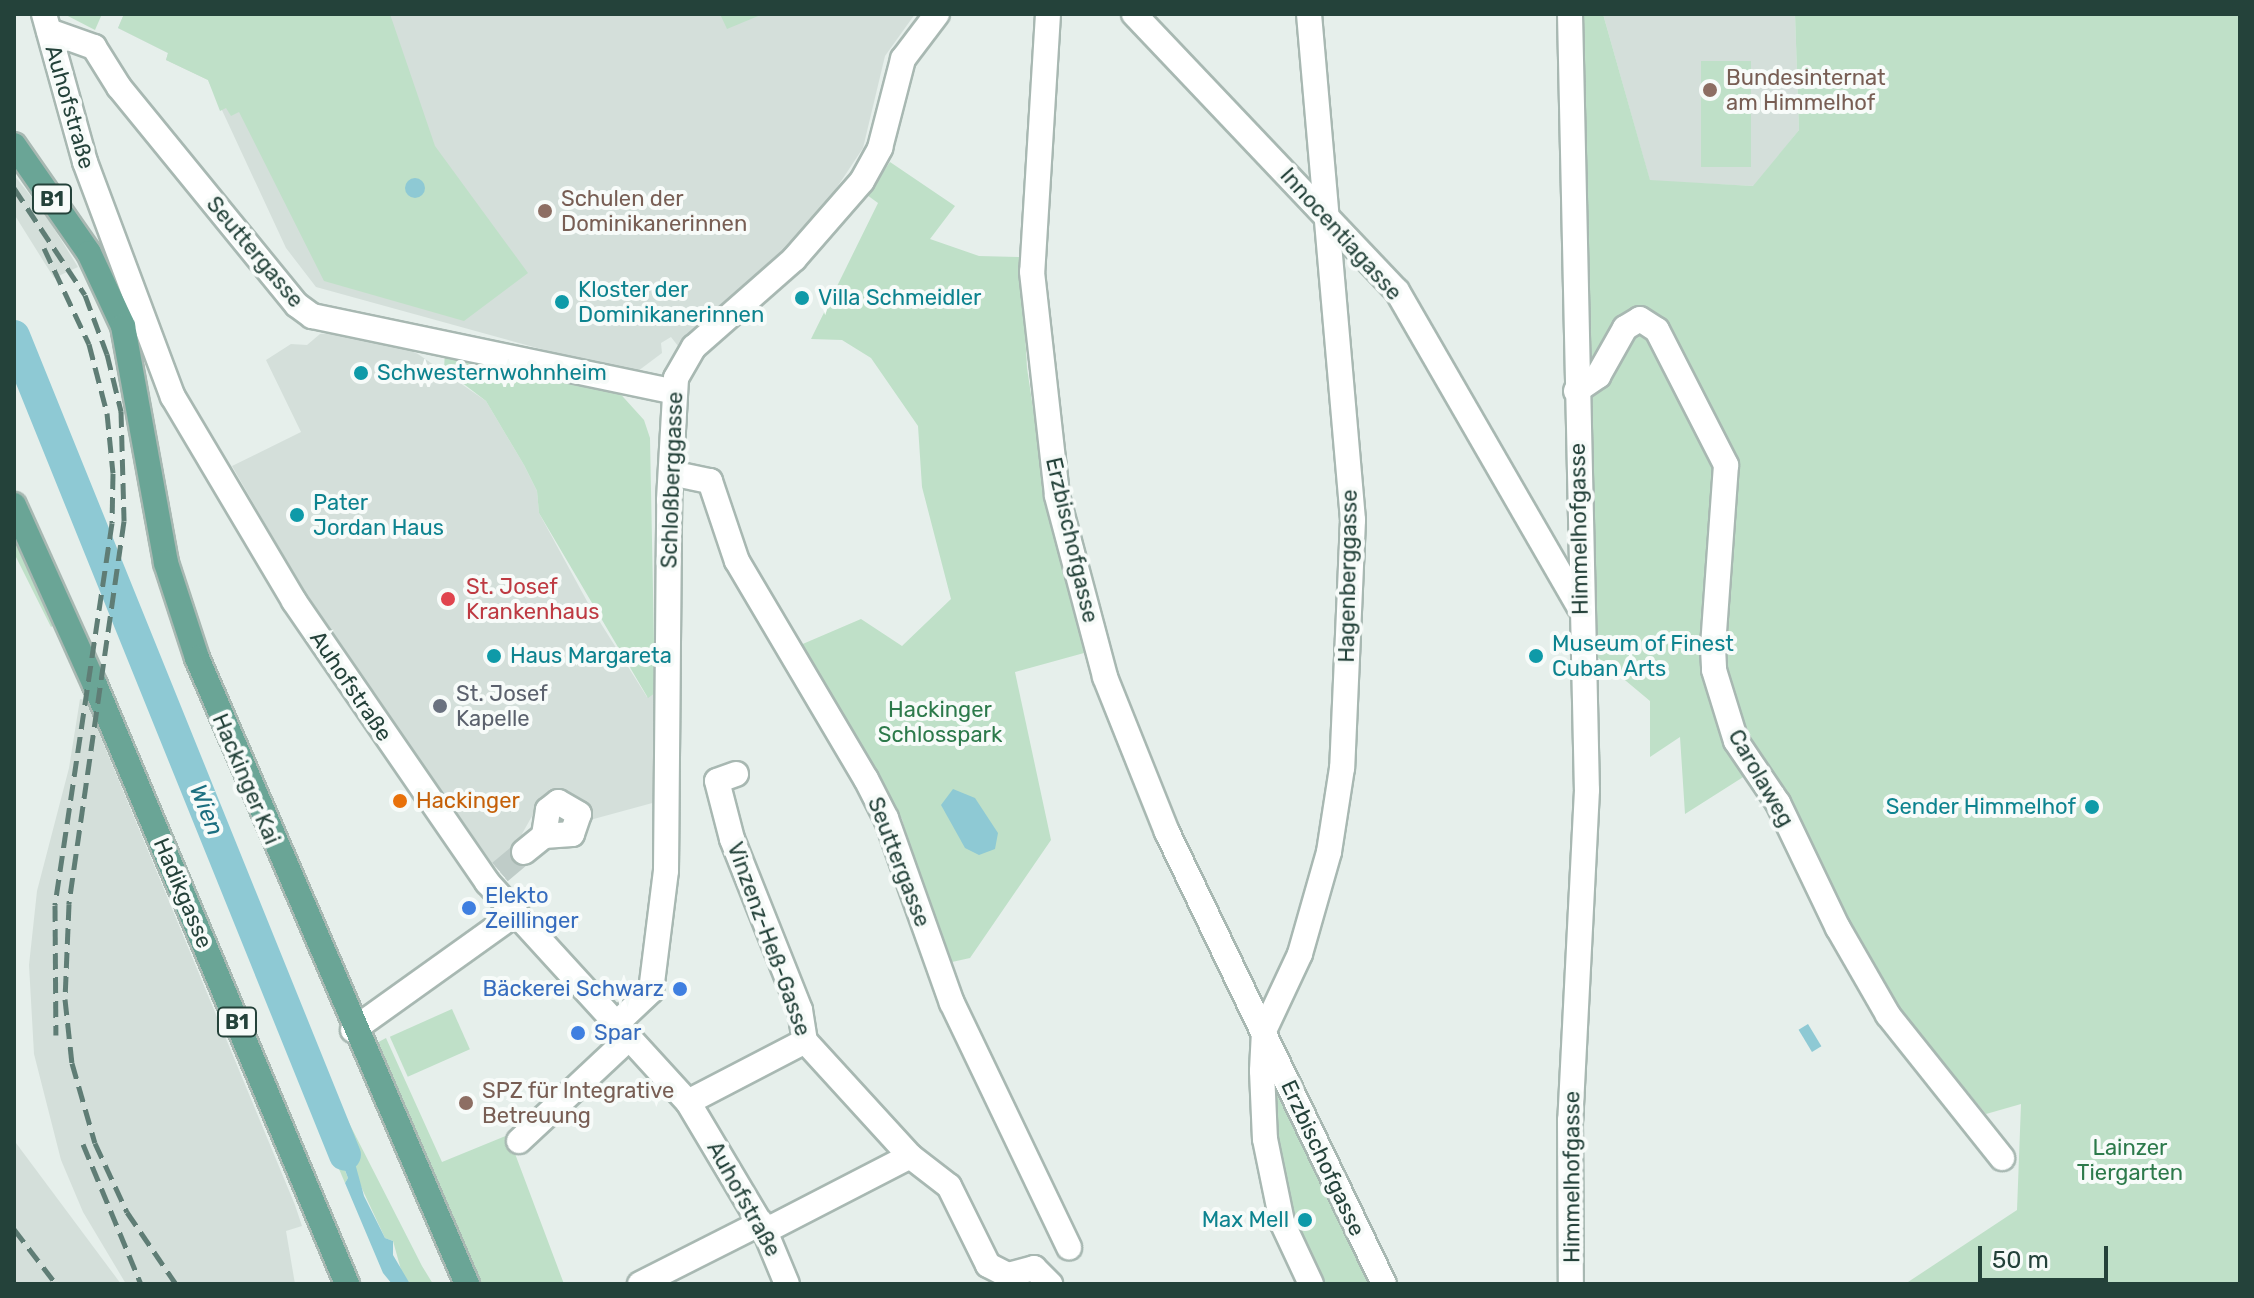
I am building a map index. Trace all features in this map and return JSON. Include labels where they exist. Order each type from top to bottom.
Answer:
[{"type":"main road","name":"Hackinger Kai","points":[[14,145],[89,253],[132,359],[166,563],[197,658],[353,1030],[467,1284]]},
{"type":"main road","name":"Hadikgasse","points":[[14,505],[101,697],[347,1284]]},
{"type":"street","name":"Schloßberggasse","points":[[519,1141],[623,1031],[651,991],[663,902],[672,391],[694,347],[794,259],[862,181],[880,148],[903,59],[937,14]]},
{"type":"street","name":"Erzbischofgasse","points":[[1048,14],[1032,272],[1057,496],[1105,677],[1167,832],[1384,1284]]},
{"type":"street","name":"Innocentiagasse","points":[[1134,14],[1397,291],[1581,608]]},
{"type":"street","name":"Hagenberggasse","points":[[1264,1031],[1300,954],[1329,852],[1342,768],[1353,520],[1309,14]]},
{"type":"street","name":"Himmelhofgasse","points":[[1570,14],[1587,790],[1570,1120],[1571,1284]]},
{"type":"street","name":"Seuttergasse","points":[[46,23],[94,47],[119,87],[297,305],[312,316],[672,391]]},
{"type":"street","name":"Auhofstraße","points":[[46,23],[85,162],[173,397],[294,601],[494,877],[515,914],[688,1102],[763,1227],[787,1284]]},
{"type":"street","name":"Carolaweg","points":[[1576,391],[1598,376],[1625,328],[1640,319],[1657,330],[1726,465],[1713,648],[1722,701],[1736,741],[1778,803],[1838,928],[1888,1015],[2002,1158]]},
{"type":"street","name":"Seuttergasse","points":[[671,473],[710,481],[737,561],[866,779],[886,818],[952,1003],[1069,1247]]},
{"type":"street","name":"Vinzenz-Heß-Gasse","points":[[736,774],[717,781],[732,839],[800,1010],[805,1041],[910,1156],[949,1186],[988,1265],[1008,1275],[1034,1268],[1050,1284]]},
{"type":"street","points":[[524,852],[544,836]]},
{"type":"street","points":[[353,1030],[515,914]]},
{"type":"street","name":"Erzbischofgasse","points":[[1264,1031],[1265,1139],[1282,1222],[1311,1284]]},
{"type":"street","points":[[688,1102],[805,1041]]},
{"type":"street","points":[[640,1284],[910,1156]]},
{"type":"shaded area","name":"Schulen der Dominikanerinnen","points":[[124,14],[915,14],[885,56],[863,148],[810,228],[735,300],[678,346],[671,337],[661,343],[662,353],[630,377],[625,369],[615,375],[577,359],[316,287],[286,248],[208,80],[166,60],[168,53],[118,28]]},
{"type":"shaded area","name":"Bundesinternat am Himmelhof","points":[[1603,14],[1795,14],[1799,130],[1754,186],[1650,181]]},
{"type":"shaded area","points":[[14,175],[45,214],[78,267],[54,278],[14,214]]},
{"type":"shaded area","name":"St. Josef Krankenhaus","points":[[344,332],[390,341],[418,354],[486,401],[524,465],[537,491],[539,513],[588,603],[647,697],[655,693],[656,802],[590,820],[582,800],[555,792],[541,800],[522,834],[526,841],[495,867],[363,679],[297,579],[232,466],[301,432],[266,360],[291,344],[307,345],[320,334]]},
{"type":"shaded area","points":[[80,699],[91,701],[102,726],[100,735],[295,1205],[302,1226],[286,1231],[295,1284],[126,1284],[83,1212],[61,1160],[34,1054],[29,965],[37,891],[69,768]]},
{"type":"shaded area","points":[[16,1143],[121,1284],[14,1284]]},
{"type":"green space","points":[[64,14],[102,14],[95,30]]},
{"type":"green space","points":[[124,14],[390,14],[435,146],[528,273],[464,321],[324,281],[239,112],[231,116],[226,108],[220,111],[208,80],[166,60],[168,53],[118,28]]},
{"type":"green space","points":[[720,14],[763,14],[727,29]]},
{"type":"green space","name":"Lainzer Tiergarten","points":[[1576,14],[1603,14],[1650,180],[1753,186],[1799,130],[1795,14],[2240,14],[2240,1284],[1905,1284],[2017,1210],[2021,1104],[1986,1114],[1899,1009],[1759,767],[1685,814],[1680,737],[1650,757],[1650,701],[1595,655]]},
{"type":"green space","points":[[1701,61],[1751,61],[1751,167],[1701,167]]},
{"type":"green space","name":"Hackinger Schlosspark","points":[[890,162],[955,206],[930,239],[979,256],[1021,257],[1027,368],[1047,502],[1084,653],[1015,672],[1051,840],[970,958],[943,964],[902,819],[798,646],[861,619],[902,646],[951,599],[922,487],[918,426],[871,358],[842,340],[811,339],[878,203],[867,195]]},
{"type":"green space","points":[[445,351],[615,388],[644,420],[650,438],[655,693],[648,698],[539,513],[537,491],[524,465],[486,401],[444,369]]},
{"type":"green space","points":[[14,526],[56,624],[51,627],[14,553]]},
{"type":"green space","points":[[452,1009],[470,1049],[408,1077],[390,1037]]},
{"type":"green space","points":[[386,1038],[442,1162],[508,1135],[564,1284],[482,1284],[371,1046]]},
{"type":"green space","points":[[1266,1062],[1372,1284],[1317,1284],[1287,1220]]},
{"type":"green space","points":[[347,1119],[433,1284],[410,1284],[403,1277],[393,1241],[385,1238],[357,1178],[344,1129]]},
{"type":"green space","points":[[322,1129],[330,1134],[348,1178],[345,1183]]},
{"type":"water","points":[[411,178],[419,178],[425,188],[419,198],[411,198],[405,192],[405,184]]},
{"type":"water","points":[[953,789],[975,798],[998,833],[995,849],[979,855],[965,848],[941,805]]},
{"type":"water","points":[[1808,1024],[1821,1046],[1812,1052],[1799,1030]]},
{"type":"water","points":[[341,1112],[364,1196],[385,1238],[393,1241],[393,1255],[410,1284],[392,1284],[383,1273],[345,1183],[348,1178],[331,1134],[320,1125]]},
{"type":"waterway","name":"Wien","points":[[14,336],[345,1155]]},
{"type":"tunnel","points":[[500,872],[524,852]]},
{"type":"railway","points":[[14,188],[85,295],[107,354],[121,411],[124,521],[69,904],[65,999],[72,1063],[95,1143],[127,1212],[176,1284]]},
{"type":"railway","points":[[44,248],[89,344],[107,413],[113,473],[112,523],[55,905],[56,1035]]},
{"type":"railway","points":[[83,1144],[141,1284]]},
{"type":"railway","points":[[14,1229],[56,1284]]},
{"type":"place","name":"Bundesinternat am Himmelhof","points":[[1710,90]]},
{"type":"place","name":"Schulen der Dominikanerinnen","points":[[545,211]]},
{"type":"place","name":"Villa Schmeidler","points":[[802,298]]},
{"type":"place","name":"Kloster der Dominikanerinnen","points":[[562,302]]},
{"type":"place","name":"Schwesternwohnheim","points":[[361,373]]},
{"type":"place","name":"Pater Jordan Haus","points":[[297,515]]},
{"type":"place","name":"St. Josef Krankenhaus","points":[[448,599]]},
{"type":"place","name":"Haus Margareta","points":[[494,656]]},
{"type":"place","name":"Museum of Finest Cuban Arts","points":[[1536,656]]},
{"type":"place","name":"St. Josef Kapelle","points":[[440,706]]},
{"type":"place","name":"Hackinger","points":[[400,801]]},
{"type":"place","name":"Sender Himmelhof","points":[[2092,807]]},
{"type":"place","name":"Elekto Zeillinger","points":[[469,908]]},
{"type":"place","name":"Bäckerei Schwarz","points":[[680,989]]},
{"type":"place","name":"Spar","points":[[578,1033]]},
{"type":"place","name":"SPZ für Integrative Betreuung","points":[[466,1103]]},
{"type":"place","name":"Max Mell","points":[[1305,1220]]}]
